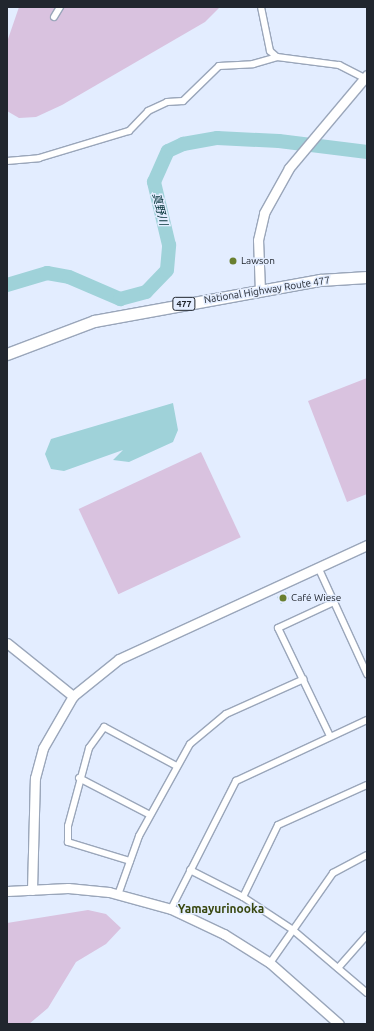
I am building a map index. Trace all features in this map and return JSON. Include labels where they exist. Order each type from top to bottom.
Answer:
[{"type":"highway","name":"National Highway Route 477","points":[[7,354],[94,321],[320,280],[367,277]]},
{"type":"street","points":[[54,17],[60,7]]},
{"type":"street","points":[[261,7],[270,51],[277,57]]},
{"type":"street","points":[[7,161],[39,158],[128,131],[148,111],[167,102],[183,101],[219,66],[253,64],[277,57],[339,65],[365,77],[316,136],[303,156],[290,168],[262,220],[258,240],[260,291]]},
{"type":"street","points":[[32,890],[31,807],[35,778],[43,748],[73,696],[119,659],[367,545]]},
{"type":"street","points":[[318,567],[367,674]]},
{"type":"street","points":[[330,736],[304,679],[278,628],[334,602]]},
{"type":"street","points":[[7,643],[73,696]]},
{"type":"street","points":[[118,895],[130,861],[175,765],[208,725],[304,679]]},
{"type":"street","points":[[171,909],[236,781],[367,720]]},
{"type":"street","points":[[130,861],[68,842],[68,826],[79,778],[89,748],[104,728],[175,765]]},
{"type":"street","points":[[79,778],[150,816]]},
{"type":"street","points":[[243,897],[278,825],[367,785]]},
{"type":"street","points":[[270,963],[333,873],[367,855]]},
{"type":"street","points":[[190,870],[243,897],[293,930],[367,993]]},
{"type":"street","points":[[7,891],[68,888],[118,895],[171,909],[224,934],[270,963],[339,1024]]},
{"type":"street","points":[[338,968],[367,935]]},
{"type":"shaded area","points":[[19,7],[220,7],[205,22],[62,105],[36,117],[19,118],[7,111],[7,42]]},
{"type":"shaded area","points":[[367,378],[367,494],[347,502],[308,401]]},
{"type":"shaded area","points":[[173,403],[178,430],[173,442],[129,462],[113,460],[123,450],[64,471],[51,469],[45,454],[51,439]]},
{"type":"shaded area","points":[[201,452],[241,537],[118,594],[79,509]]},
{"type":"shaded area","points":[[88,910],[106,914],[121,928],[106,944],[76,962],[48,1008],[29,1024],[7,1024],[7,923]]},
{"type":"building","name":"Café Wiese","points":[[286,592],[289,599],[281,604],[277,597]]},
{"type":"waterway","name":"真野川","points":[[7,285],[47,273],[69,277],[120,299],[146,292],[167,270],[169,245],[154,182],[168,151],[183,144],[217,138],[279,141],[367,152]]},
{"type":"place","name":"Lawson","points":[[233,261]]},
{"type":"place","name":"Café Wiese","points":[[283,598]]},
{"type":"district","name":"Yamayurinooka","points":[[221,909]]}]
